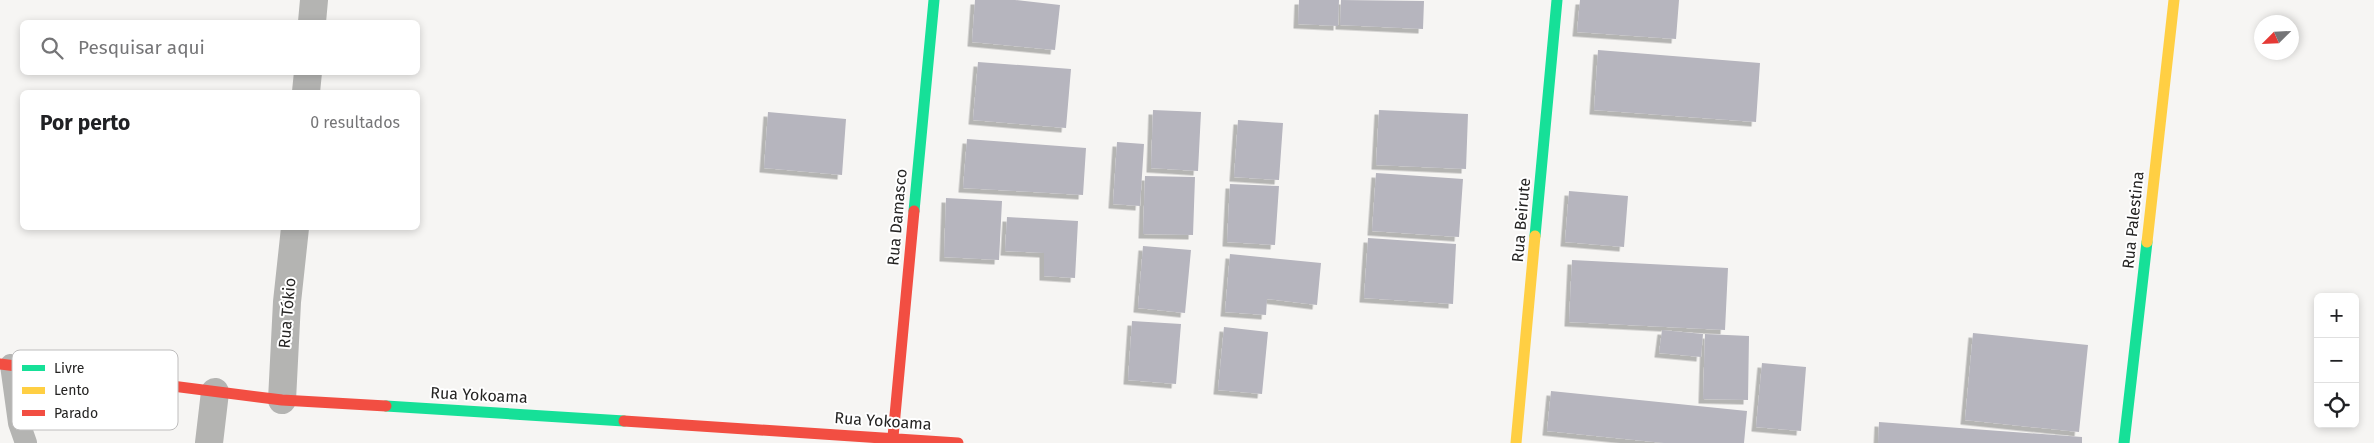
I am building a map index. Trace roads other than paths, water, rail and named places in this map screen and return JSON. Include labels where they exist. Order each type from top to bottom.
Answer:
[{"type":"street","points":[[312,20],[314,0]]},
{"type":"street","name":"Rua Damasco","points":[[893,437],[934,0]]},
{"type":"street","name":"Rua Beirute","points":[[1516,443],[1557,0]]},
{"type":"street","name":"Rua Palestina","points":[[2124,443],[2174,0]]},
{"type":"street","points":[[306,90],[308,75]]},
{"type":"street","name":"Rua Tókio","points":[[282,400],[287,302],[295,230]]},
{"type":"street","name":"Rua Yokoama","points":[[178,387],[282,400],[893,437],[958,443]]},
{"type":"street","points":[[209,443],[215,392]]},
{"type":"lane","points":[[5,364],[12,394]]},
{"type":"lane","points":[[21,430],[26,443]]}]
